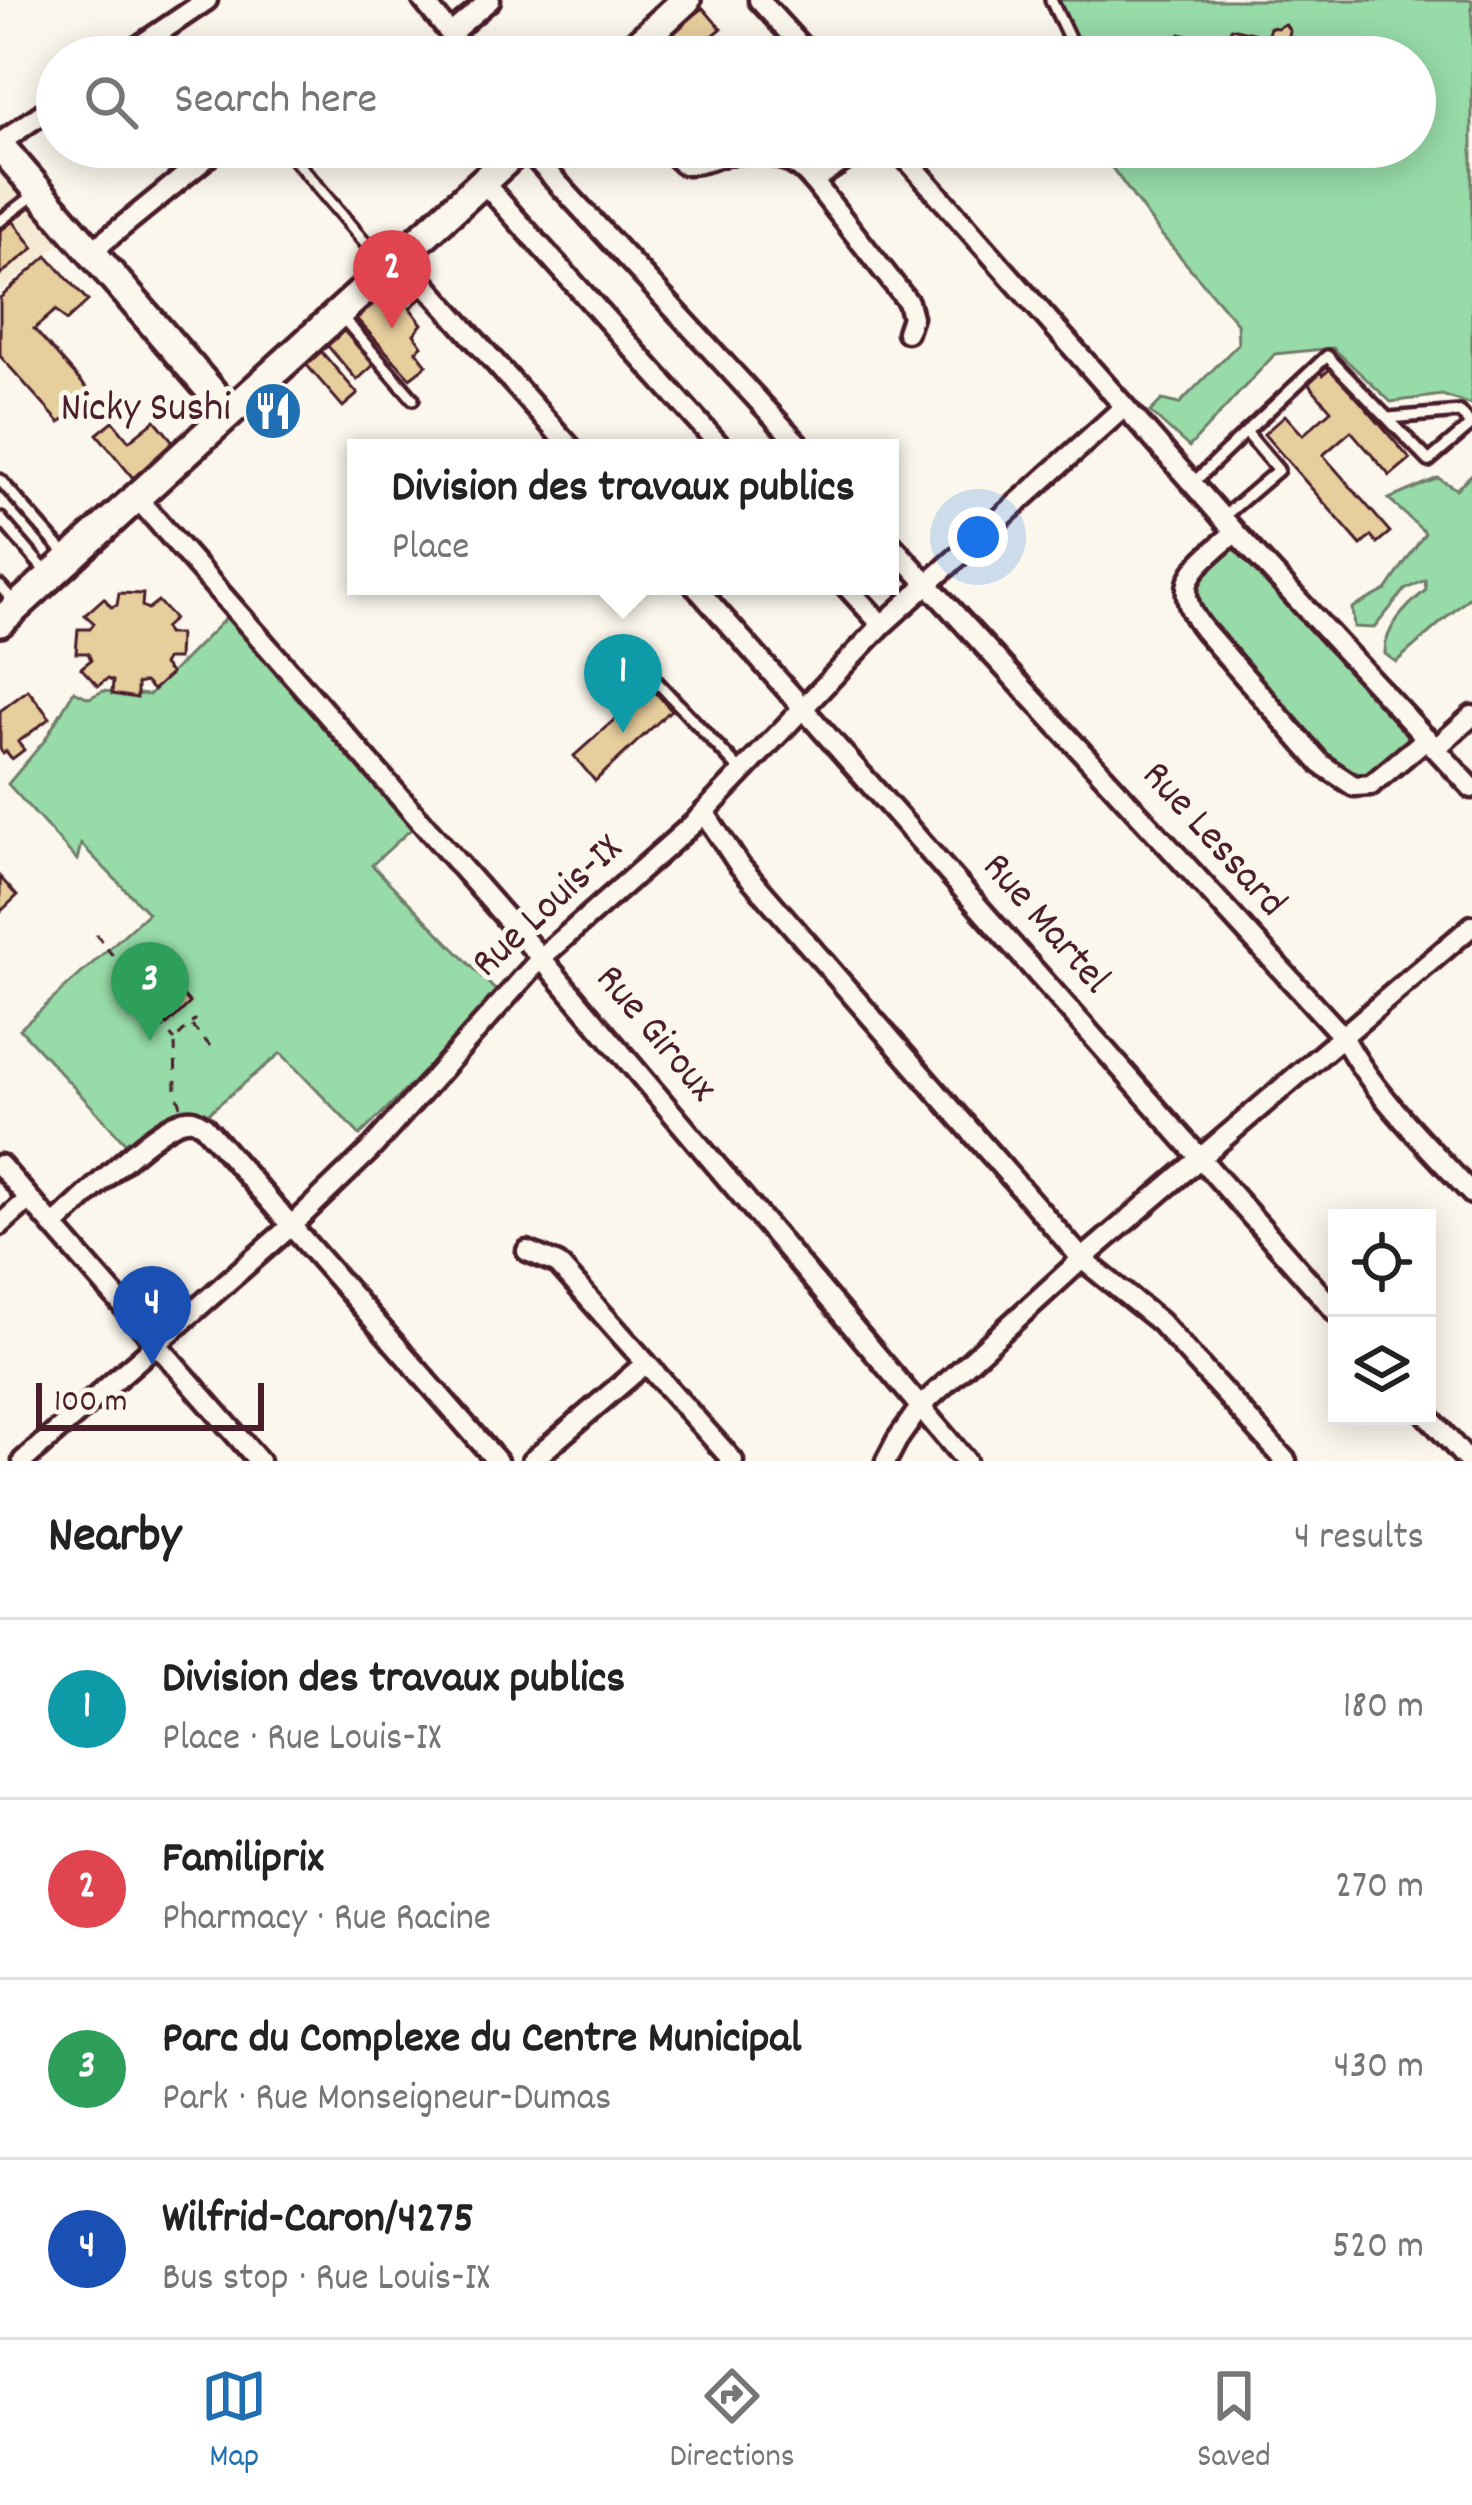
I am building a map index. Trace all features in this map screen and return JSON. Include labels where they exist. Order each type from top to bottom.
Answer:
[{"type":"main road","points":[[645,36],[681,2]]},
{"type":"main road","points":[[0,144],[229,412]]},
{"type":"main road","points":[[6,604],[60,568],[498,168]]},
{"type":"street","points":[[165,0],[179,18]]},
{"type":"street","points":[[153,36],[207,0]]},
{"type":"street","points":[[423,0],[450,34],[490,0]]},
{"type":"street","points":[[759,0],[792,36]]},
{"type":"street","points":[[0,144],[36,118]]},
{"type":"street","points":[[91,252],[194,168]]},
{"type":"street","points":[[544,168],[794,439]]},
{"type":"street","points":[[803,168],[908,302],[912,317],[907,332]]},
{"type":"street","points":[[813,181],[833,168]]},
{"type":"street","points":[[914,168],[1228,525],[1472,788]]},
{"type":"street","points":[[483,182],[714,439]]},
{"type":"street","points":[[394,263],[562,439]]},
{"type":"street","name":"Rue Louis-IX","points":[[23,1461],[291,1226],[369,1151],[541,958],[704,812],[882,626],[1123,408]]},
{"type":"street","name":"Rue Giroux","points":[[137,498],[541,958],[966,1461]]},
{"type":"street","points":[[1228,525],[1193,571],[1185,585],[1185,599],[1192,616],[1321,764],[1354,786],[1371,785],[1472,716]]},
{"type":"street","name":"Rue Lessard","points":[[899,553],[1344,1038],[1414,1130],[1472,1194]]},
{"type":"street","name":"Rue Martel","points":[[703,595],[1328,1303]]},
{"type":"street","points":[[854,595],[882,626]]},
{"type":"street","points":[[704,812],[739,865],[1082,1259],[1160,1322],[1286,1461]]},
{"type":"street","points":[[886,1461],[921,1406],[1082,1259],[1472,926]]},
{"type":"street","points":[[54,1226],[158,1132],[194,1120],[497,1461]]},
{"type":"street","points":[[0,1165],[259,1461]]},
{"type":"street","points":[[0,1225],[29,1199]]},
{"type":"street","points":[[527,1251],[558,1264],[733,1461]]},
{"type":"street","points":[[532,1461],[646,1363]]},
{"type":"street","points":[[1436,1425],[1468,1461]]},
{"type":"lane","points":[[1051,0],[1068,36]]},
{"type":"lane","points":[[304,168],[394,263]]},
{"type":"lane","points":[[0,221],[39,191]]},
{"type":"lane","points":[[339,313],[413,399]]},
{"type":"lane","points":[[1192,484],[1328,356],[1429,461],[1472,425],[1460,412],[1389,418]]},
{"type":"lane","points":[[1228,525],[1278,470],[1246,432]]},
{"type":"lane","points":[[0,480],[60,568]]},
{"type":"lane","points":[[0,518],[60,568]]},
{"type":"lane","points":[[641,665],[742,772]]},
{"type":"path","points":[[96,934],[147,1010],[175,1040],[176,1092],[185,1120]]},
{"type":"path","points":[[175,1040],[196,1019]]},
{"type":"path","points":[[190,1024],[212,1048]]},
{"type":"shaded area","points":[[0,146],[74,233],[0,292]]},
{"type":"green space","points":[[1051,0],[1472,0],[1472,405],[1442,395],[1391,402],[1333,348],[1275,354],[1189,447],[1150,412],[1162,400],[1179,404],[1238,344],[1237,323],[1112,168],[1436,168],[1436,36],[1068,36]]},
{"type":"green space","points":[[1472,474],[1472,595],[1396,662],[1385,654],[1388,635],[1404,610],[1426,590],[1425,580],[1405,590],[1374,628],[1354,627],[1352,608],[1386,590],[1425,533],[1389,499],[1438,478],[1456,489]]},
{"type":"green space","points":[[1235,532],[1427,738],[1354,786],[1204,630],[1185,585]]},
{"type":"green space","points":[[232,612],[420,821],[372,865],[501,996],[360,1135],[281,1053],[206,1115],[172,1116],[129,1147],[20,1029],[148,913],[81,844],[77,860],[8,784],[45,740],[74,691],[89,698],[103,691],[149,695]]},
{"type":"building","points":[[703,8],[721,29],[712,36],[669,36]]},
{"type":"building","points":[[1285,24],[1289,36],[1268,36],[1270,27]]},
{"type":"building","points":[[1231,28],[1252,36],[1229,36]]},
{"type":"building","points":[[13,221],[34,248],[0,275],[0,231]]},
{"type":"building","points":[[47,256],[88,301],[66,321],[56,310],[34,329],[92,394],[60,423],[0,356],[0,298]]},
{"type":"building","points":[[401,277],[420,299],[410,308],[422,324],[414,334],[422,346],[416,351],[427,365],[410,378],[354,316],[393,278]]},
{"type":"building","points":[[346,327],[377,362],[357,380],[326,344]]},
{"type":"building","points":[[319,349],[358,394],[343,407],[304,362]]},
{"type":"building","points":[[1331,368],[1410,459],[1390,476],[1351,431],[1323,455],[1390,532],[1377,543],[1371,536],[1361,545],[1264,434],[1285,415],[1303,435],[1331,410],[1306,381],[1318,370],[1323,375]]},
{"type":"building","name":"Nicky Sushi","points":[[266,395],[288,418],[280,427],[257,404]]},
{"type":"building","points":[[155,420],[175,444],[133,478],[97,434],[113,421],[129,441]]},
{"type":"building","points":[[119,593],[143,594],[142,606],[148,609],[158,601],[174,619],[164,628],[167,634],[179,634],[178,659],[166,659],[163,665],[171,674],[153,690],[145,682],[137,684],[137,698],[112,694],[113,681],[107,679],[98,686],[81,668],[91,660],[88,653],[76,653],[78,629],[90,629],[94,623],[85,615],[104,598],[111,607],[117,605]]},
{"type":"building","points":[[651,687],[671,710],[595,781],[574,756]]},
{"type":"building","points":[[28,690],[50,718],[18,742],[24,750],[12,759],[0,749],[0,711]]},
{"type":"building","points":[[0,877],[17,896],[0,912]]},
{"type":"building","points":[[178,990],[190,1003],[167,1025],[154,1012]]},
{"type":"place","name":"Familiprix","points":[[392,329]]},
{"type":"place","name":"Nicky Sushi","points":[[273,411]]},
{"type":"place","name":"Division des travaux publics","points":[[623,733]]},
{"type":"place","name":"Parc du Complexe du Centre Municipal","points":[[150,1041]]},
{"type":"place","name":"Wilfrid-Caron/4275","points":[[152,1365]]}]
